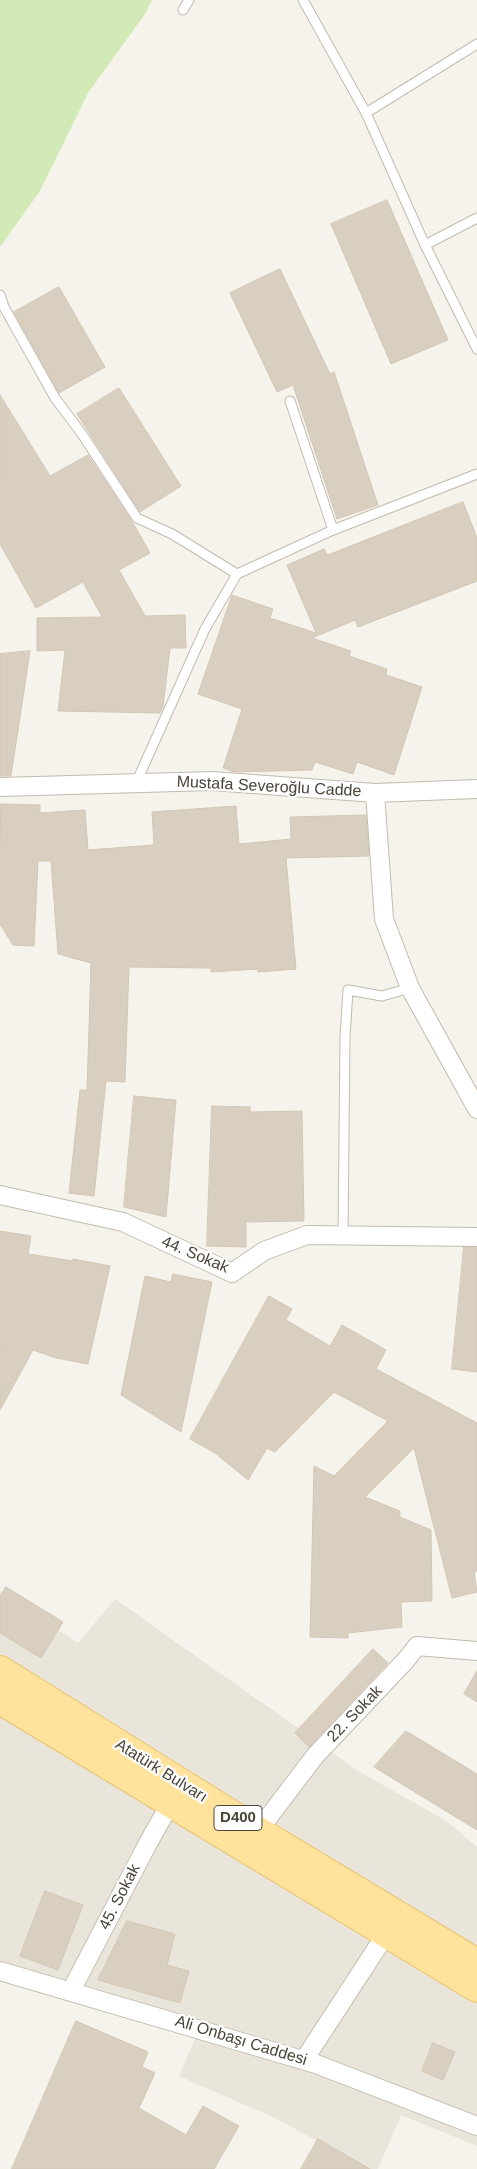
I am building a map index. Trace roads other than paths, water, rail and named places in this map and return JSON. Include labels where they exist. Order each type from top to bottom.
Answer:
[{"type":"main road","name":"Atatürk Bulvarı","points":[[0,1670],[258,1831],[477,1963]]},
{"type":"main road","name":"Atatürk Bulvarı","points":[[0,1700],[477,1988]]},
{"type":"street","name":"Mustafa Severoğlu Cadde","points":[[0,787],[212,782],[375,793],[477,789]]},
{"type":"street","points":[[375,793],[384,919],[410,988],[477,1109]]},
{"type":"street","name":"44. Sokak","points":[[0,1195],[123,1222],[232,1273],[264,1251],[307,1235],[477,1237]]},
{"type":"street","name":"22. Sokak","points":[[258,1831],[315,1756],[417,1646],[477,1651]]},
{"type":"street","name":"45. Sokak","points":[[72,1990],[170,1804]]},
{"type":"street","points":[[304,2060],[386,1934]]},
{"type":"street","name":"Ali Onbaşı Caddesi","points":[[0,1971],[72,1990],[304,2060],[477,2126]]},
{"type":"lane","points":[[184,10],[189,0]]},
{"type":"lane","points":[[303,0],[366,113],[425,245],[477,349]]},
{"type":"lane","points":[[366,113],[477,44]]},
{"type":"lane","points":[[425,245],[477,218]]},
{"type":"lane","points":[[0,295],[4,307],[55,398],[82,434],[137,518],[172,534],[237,574]]},
{"type":"lane","points":[[290,401],[333,530]]},
{"type":"lane","points":[[136,783],[205,629],[237,574],[333,530],[477,474]]},
{"type":"lane","points":[[343,1235],[345,1037],[348,990],[382,996],[410,988]]}]
